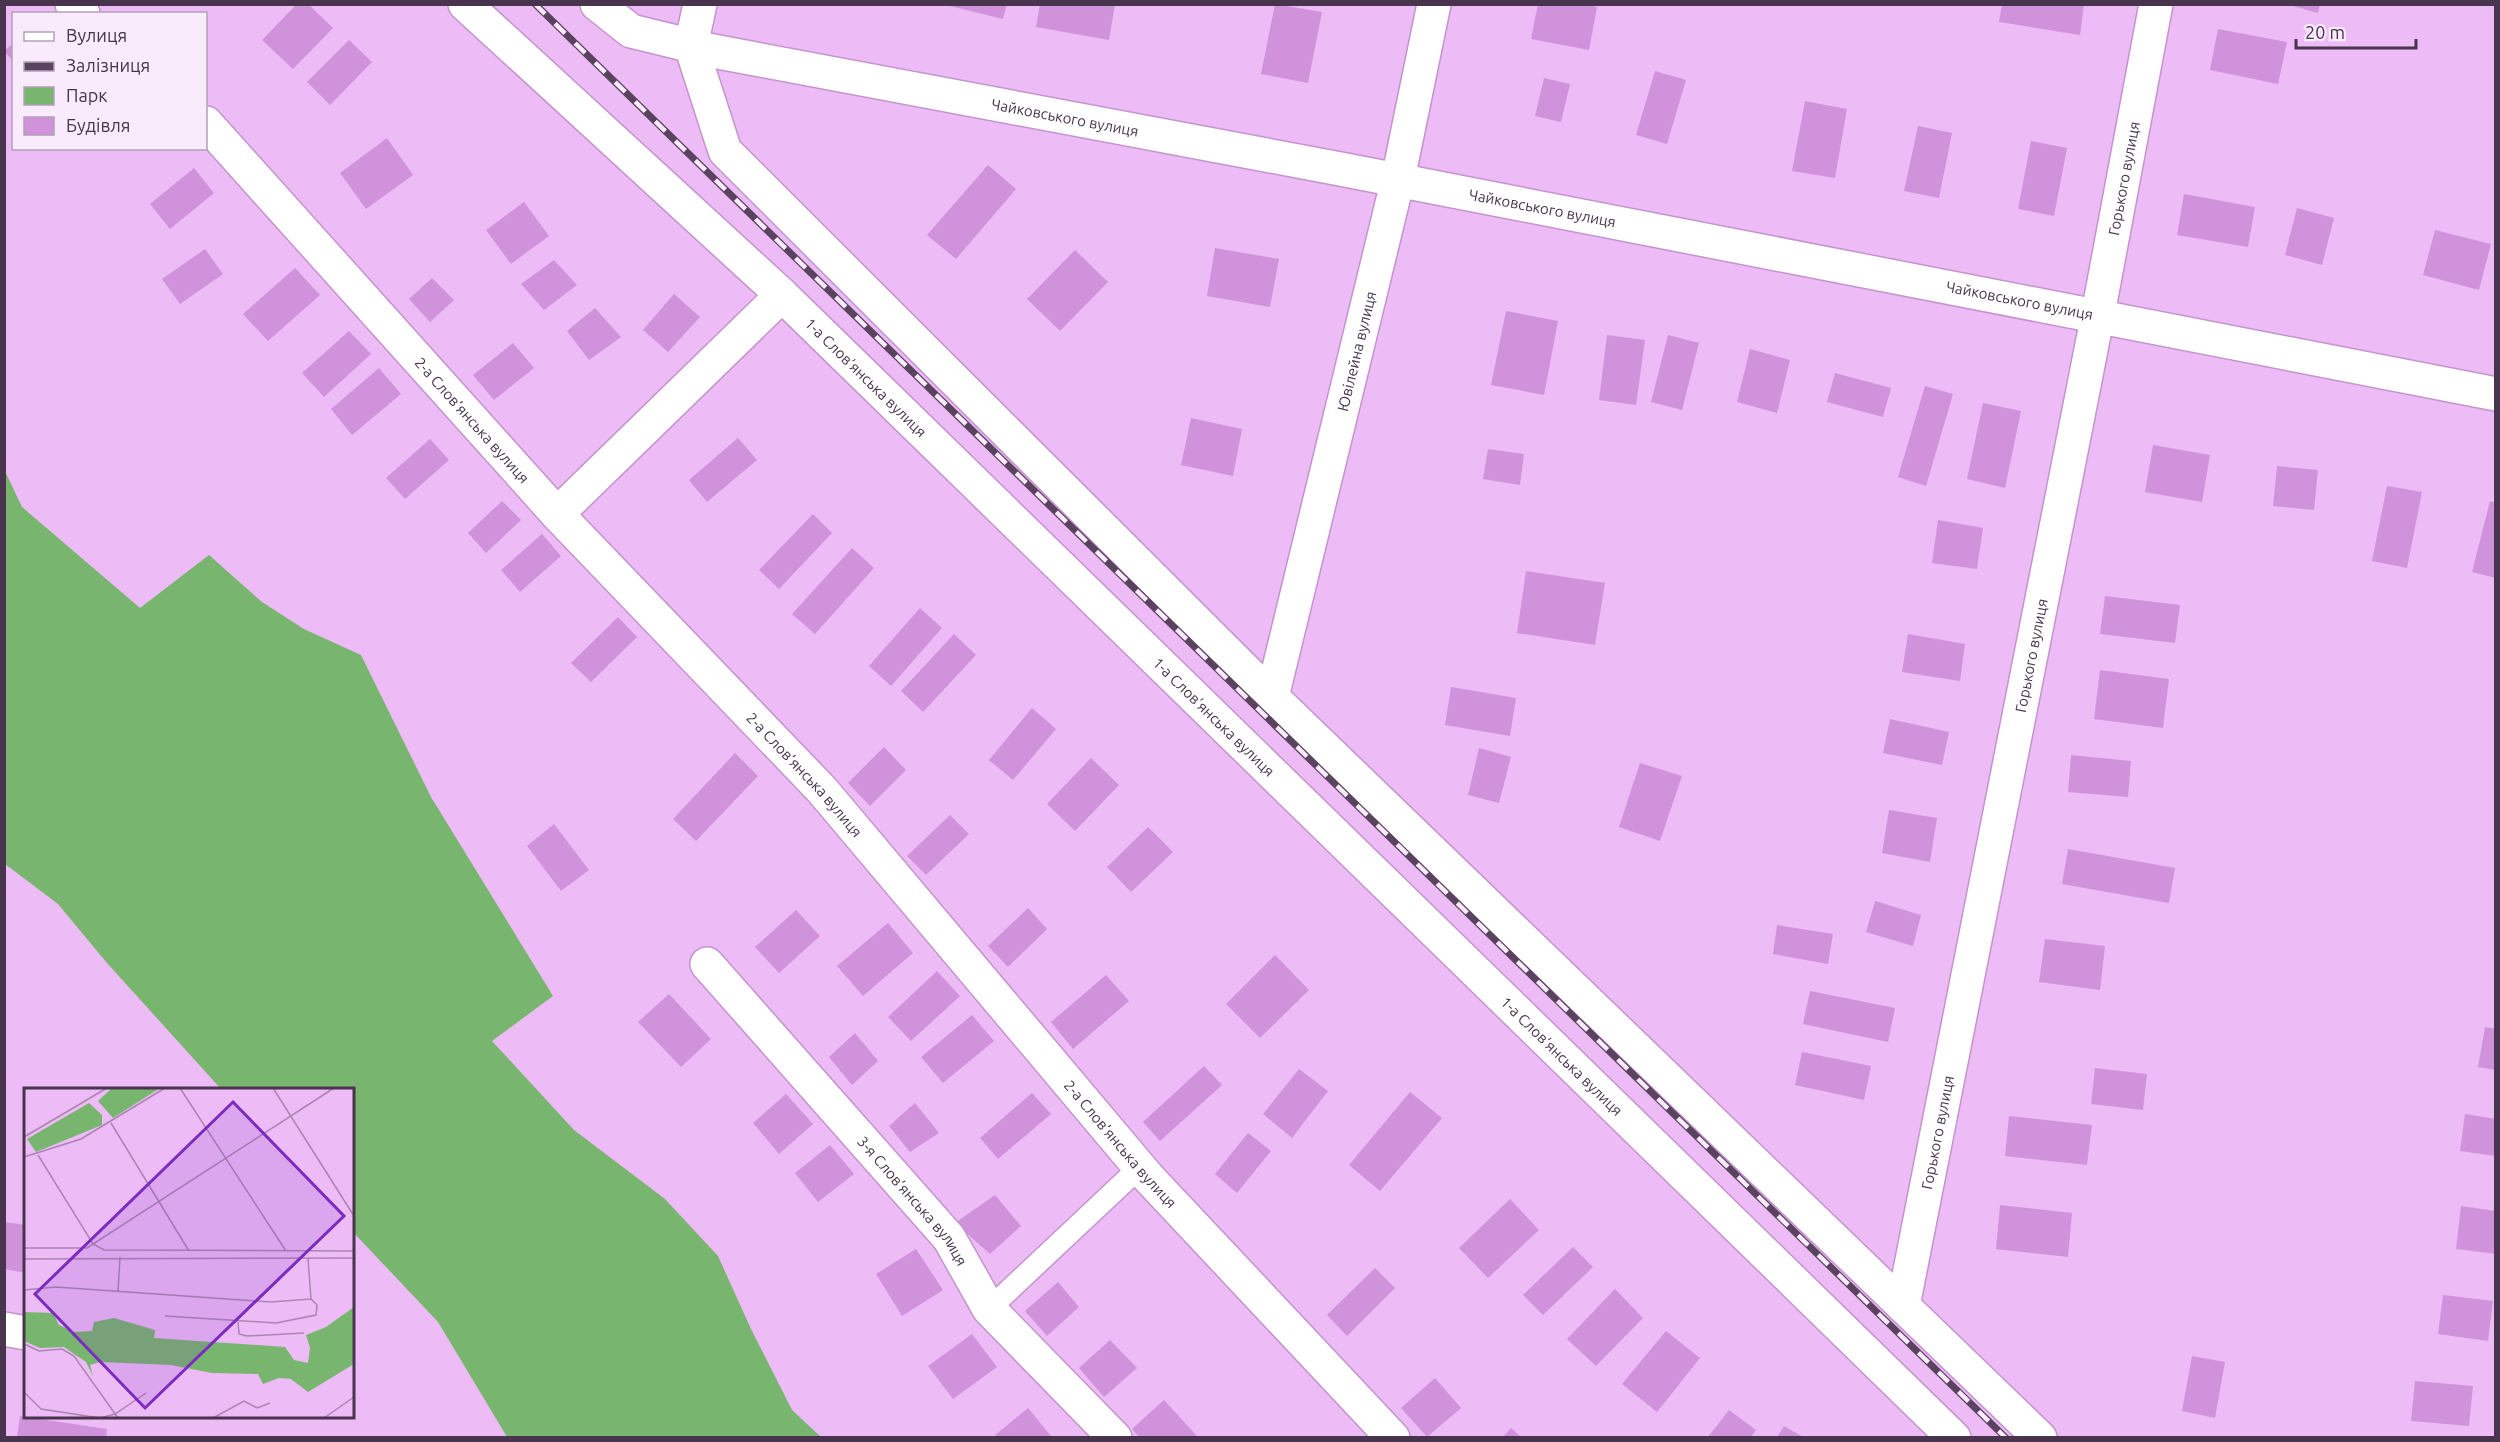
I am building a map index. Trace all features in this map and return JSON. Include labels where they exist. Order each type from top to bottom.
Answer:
[{"type":"street","name":"1-а Слов’янська вулиця","points":[[465,4],[783,295],[1954,1437]]},
{"type":"street","name":"Чайковського вулиця","points":[[597,4],[631,31],[691,46],[1398,179],[2098,314],[2496,394]]},
{"type":"street","points":[[700,4],[691,46],[725,151],[1272,697],[2040,1437]]},
{"type":"street","name":"Ювілейна вулиця","points":[[1272,697],[1398,179],[1434,4]]},
{"type":"street","name":"Горького вулиця","points":[[1903,1306],[2098,314],[2156,4]]},
{"type":"street","name":"2-а Слов’янська вулиця","points":[[207,124],[557,514],[822,790],[1140,1167],[1393,1437]]},
{"type":"street","points":[[557,514],[783,295]]},
{"type":"street","name":"3-я Слов’янська вулиця","points":[[707,964],[949,1238],[989,1309],[1115,1437]]},
{"type":"street","points":[[4,1329],[24,1333]]},
{"type":"lane","points":[[989,1309],[1140,1167]]},
{"type":"green space","points":[[4,469],[22,507],[140,608],[209,555],[262,602],[304,629],[361,655],[431,797],[553,996],[492,1041],[574,1130],[665,1199],[718,1256],[751,1329],[792,1410],[821,1437],[507,1437],[438,1322],[354,1233],[354,1088],[220,1088],[107,963],[58,904],[5,864]]},
{"type":"building","points":[[297,4],[308,4],[333,28],[293,69],[262,40]]},
{"type":"building","points":[[942,4],[1007,4],[1003,19]]},
{"type":"building","points":[[1040,4],[1115,4],[1109,40],[1036,27]]},
{"type":"building","points":[[1275,4],[1322,12],[1308,83],[1261,74]]},
{"type":"building","points":[[1538,4],[1583,4],[1597,7],[1589,50],[1531,39]]},
{"type":"building","points":[[2002,4],[2084,4],[2080,35],[1999,22]]},
{"type":"building","points":[[2286,4],[2320,4],[2318,13]]},
{"type":"building","points":[[2218,29],[2287,42],[2278,84],[2210,70]]},
{"type":"building","points":[[349,40],[372,62],[330,105],[307,82]]},
{"type":"building","points":[[12,45],[12,60],[4,51]]},
{"type":"building","points":[[1655,71],[1686,80],[1667,144],[1636,135]]},
{"type":"building","points":[[1544,78],[1570,84],[1561,122],[1535,116]]},
{"type":"building","points":[[1805,101],[1847,109],[1835,178],[1792,171]]},
{"type":"building","points":[[1918,126],[1952,133],[1939,198],[1904,191]]},
{"type":"building","points":[[387,138],[413,175],[366,209],[340,173]]},
{"type":"building","points":[[2031,141],[2067,148],[2054,216],[2018,209]]},
{"type":"building","points":[[988,165],[1016,189],[956,259],[927,235]]},
{"type":"building","points":[[194,168],[214,193],[170,229],[150,204]]},
{"type":"building","points":[[2184,194],[2255,207],[2248,247],[2177,235]]},
{"type":"building","points":[[524,202],[549,236],[511,264],[486,230]]},
{"type":"building","points":[[2297,208],[2334,218],[2322,265],[2285,255]]},
{"type":"building","points":[[2435,230],[2491,244],[2479,290],[2423,275]]},
{"type":"building","points":[[1215,248],[1279,259],[1270,307],[1207,296]]},
{"type":"building","points":[[205,249],[223,274],[180,304],[162,279]]},
{"type":"building","points":[[1075,250],[1108,282],[1060,331],[1027,299]]},
{"type":"building","points":[[554,260],[577,285],[544,310],[521,284]]},
{"type":"building","points":[[295,268],[320,295],[268,341],[243,314]]},
{"type":"building","points":[[432,278],[454,300],[430,322],[409,299]]},
{"type":"building","points":[[674,294],[700,317],[668,352],[643,330]]},
{"type":"building","points":[[595,308],[621,337],[589,360],[567,331]]},
{"type":"building","points":[[1506,311],[1558,321],[1544,395],[1491,385]]},
{"type":"building","points":[[349,331],[371,354],[324,397],[302,373]]},
{"type":"building","points":[[1607,335],[1645,340],[1636,405],[1599,400]]},
{"type":"building","points":[[1668,335],[1699,343],[1682,410],[1651,402]]},
{"type":"building","points":[[513,343],[534,368],[494,400],[473,375]]},
{"type":"building","points":[[1750,349],[1790,360],[1777,413],[1737,402]]},
{"type":"building","points":[[379,368],[401,394],[352,435],[331,409]]},
{"type":"building","points":[[1835,373],[1891,388],[1883,417],[1827,402]]},
{"type":"building","points":[[1925,386],[1953,394],[1926,486],[1898,477]]},
{"type":"building","points":[[1983,403],[2021,411],[2005,488],[1967,479]]},
{"type":"building","points":[[1191,418],[1242,429],[1233,476],[1181,465]]},
{"type":"building","points":[[738,438],[757,460],[707,502],[689,480]]},
{"type":"building","points":[[430,439],[449,460],[405,499],[386,478]]},
{"type":"building","points":[[2153,445],[2210,455],[2202,502],[2145,492]]},
{"type":"building","points":[[1488,449],[1524,454],[1520,485],[1483,479]]},
{"type":"building","points":[[2277,466],[2318,470],[2314,510],[2273,506]]},
{"type":"building","points":[[2387,486],[2422,492],[2407,568],[2372,561]]},
{"type":"building","points":[[502,501],[521,520],[486,553],[468,533]]},
{"type":"building","points":[[2490,501],[2496,503],[2496,578],[2472,572]]},
{"type":"building","points":[[813,514],[832,533],[779,589],[759,570]]},
{"type":"building","points":[[1938,520],[1983,528],[1977,569],[1932,563]]},
{"type":"building","points":[[542,534],[561,556],[520,592],[501,570]]},
{"type":"building","points":[[852,548],[874,568],[815,634],[792,614]]},
{"type":"building","points":[[1526,571],[1605,583],[1595,645],[1517,633]]},
{"type":"building","points":[[2105,596],[2180,605],[2175,643],[2100,634]]},
{"type":"building","points":[[920,608],[942,628],[891,686],[869,666]]},
{"type":"building","points":[[618,617],[637,637],[591,682],[571,663]]},
{"type":"building","points":[[954,634],[976,655],[923,712],[901,691]]},
{"type":"building","points":[[1908,634],[1965,644],[1960,681],[1902,672]]},
{"type":"building","points":[[2100,670],[2169,679],[2163,728],[2094,719]]},
{"type":"building","points":[[1451,687],[1516,698],[1510,736],[1445,725]]},
{"type":"building","points":[[1032,708],[1056,729],[1013,780],[989,760]]},
{"type":"building","points":[[1890,719],[1949,732],[1942,765],[1883,753]]},
{"type":"building","points":[[884,747],[906,770],[870,806],[848,783]]},
{"type":"building","points":[[1479,748],[1511,757],[1499,803],[1468,795]]},
{"type":"building","points":[[735,753],[758,776],[696,841],[673,819]]},
{"type":"building","points":[[2071,755],[2131,761],[2128,797],[2068,792]]},
{"type":"building","points":[[1091,758],[1119,785],[1075,831],[1047,804]]},
{"type":"building","points":[[1640,763],[1682,776],[1660,841],[1619,827]]},
{"type":"building","points":[[1889,810],[1937,818],[1930,862],[1882,853]]},
{"type":"building","points":[[950,815],[969,834],[926,875],[907,856]]},
{"type":"building","points":[[554,824],[589,870],[561,891],[527,846]]},
{"type":"building","points":[[1148,827],[1173,852],[1131,892],[1107,867]]},
{"type":"building","points":[[2068,849],[2175,868],[2169,903],[2062,884]]},
{"type":"building","points":[[1875,901],[1921,915],[1913,946],[1866,932]]},
{"type":"building","points":[[1028,908],[1047,929],[1008,967],[988,946]]},
{"type":"building","points":[[796,910],[820,936],[779,973],[755,947]]},
{"type":"building","points":[[888,923],[913,953],[863,996],[837,966]]},
{"type":"building","points":[[1777,925],[1833,934],[1828,964],[1773,954]]},
{"type":"building","points":[[2045,939],[2105,946],[2100,990],[2039,982]]},
{"type":"building","points":[[1275,955],[1309,990],[1260,1038],[1226,1004]]},
{"type":"building","points":[[937,971],[960,996],[911,1041],[888,1017]]},
{"type":"building","points":[[1106,975],[1129,1001],[1073,1049],[1051,1022]]},
{"type":"building","points":[[1810,991],[1895,1008],[1888,1042],[1803,1024]]},
{"type":"building","points":[[669,994],[711,1039],[681,1067],[638,1022]]},
{"type":"building","points":[[972,1015],[994,1041],[943,1083],[921,1057]]},
{"type":"building","points":[[2485,1027],[2496,1029],[2496,1070],[2478,1067]]},
{"type":"building","points":[[855,1033],[878,1061],[852,1085],[829,1057]]},
{"type":"building","points":[[1802,1052],[1871,1066],[1864,1100],[1795,1085]]},
{"type":"building","points":[[1204,1066],[1222,1085],[1160,1141],[1143,1122]]},
{"type":"building","points":[[2095,1068],[2147,1074],[2143,1110],[2091,1104]]},
{"type":"building","points":[[1299,1069],[1328,1091],[1292,1138],[1263,1114]]},
{"type":"building","points":[[1410,1092],[1442,1118],[1380,1191],[1349,1165]]},
{"type":"building","points":[[1032,1093],[1051,1114],[998,1159],[980,1138]]},
{"type":"building","points":[[786,1094],[813,1124],[779,1154],[753,1123]]},
{"type":"building","points":[[915,1103],[939,1133],[910,1152],[889,1126]]},
{"type":"building","points":[[2465,1114],[2496,1119],[2496,1156],[2460,1151]]},
{"type":"building","points":[[2009,1116],[2092,1125],[2087,1165],[2005,1156]]},
{"type":"building","points":[[1248,1133],[1271,1151],[1237,1193],[1215,1174]]},
{"type":"building","points":[[830,1145],[854,1174],[818,1202],[795,1173]]},
{"type":"building","points":[[995,1195],[1021,1226],[990,1254],[955,1223]]},
{"type":"building","points":[[1510,1199],[1539,1230],[1488,1278],[1459,1248]]},
{"type":"building","points":[[2000,1205],[2072,1213],[2068,1257],[1996,1249]]},
{"type":"building","points":[[2461,1206],[2496,1211],[2496,1254],[2456,1249]]},
{"type":"building","points":[[4,1222],[24,1225],[24,1273],[4,1269]]},
{"type":"building","points":[[1573,1247],[1593,1267],[1543,1315],[1523,1295]]},
{"type":"building","points":[[916,1249],[943,1290],[902,1316],[876,1274]]},
{"type":"building","points":[[1375,1268],[1395,1288],[1347,1336],[1327,1315]]},
{"type":"building","points":[[1058,1282],[1079,1307],[1047,1336],[1025,1311]]},
{"type":"building","points":[[1615,1289],[1643,1318],[1596,1366],[1567,1339]]},
{"type":"building","points":[[2443,1295],[2493,1301],[2488,1341],[2438,1334]]},
{"type":"building","points":[[1666,1331],[1700,1358],[1657,1412],[1622,1384]]},
{"type":"building","points":[[972,1334],[997,1367],[953,1399],[928,1366]]},
{"type":"building","points":[[1110,1340],[1137,1368],[1104,1397],[1079,1368]]},
{"type":"building","points":[[2192,1356],[2225,1362],[2215,1418],[2182,1411]]},
{"type":"building","points":[[1435,1378],[1461,1408],[1427,1437],[1401,1408]]},
{"type":"building","points":[[2415,1381],[2473,1386],[2469,1426],[2411,1421]]},
{"type":"building","points":[[1164,1400],[1196,1437],[1139,1437],[1132,1429]]},
{"type":"building","points":[[1028,1408],[1051,1436],[997,1437],[995,1435]]},
{"type":"building","points":[[1729,1410],[1756,1430],[1751,1437],[1708,1437]]},
{"type":"building","points":[[20,1416],[107,1429],[106,1437],[17,1437]]},
{"type":"building","points":[[1784,1426],[1803,1437],[1777,1437]]},
{"type":"building","points":[[1511,1428],[1521,1437],[1503,1437]]},
{"type":"railway","points":[[535,4],[2006,1438]]}]
